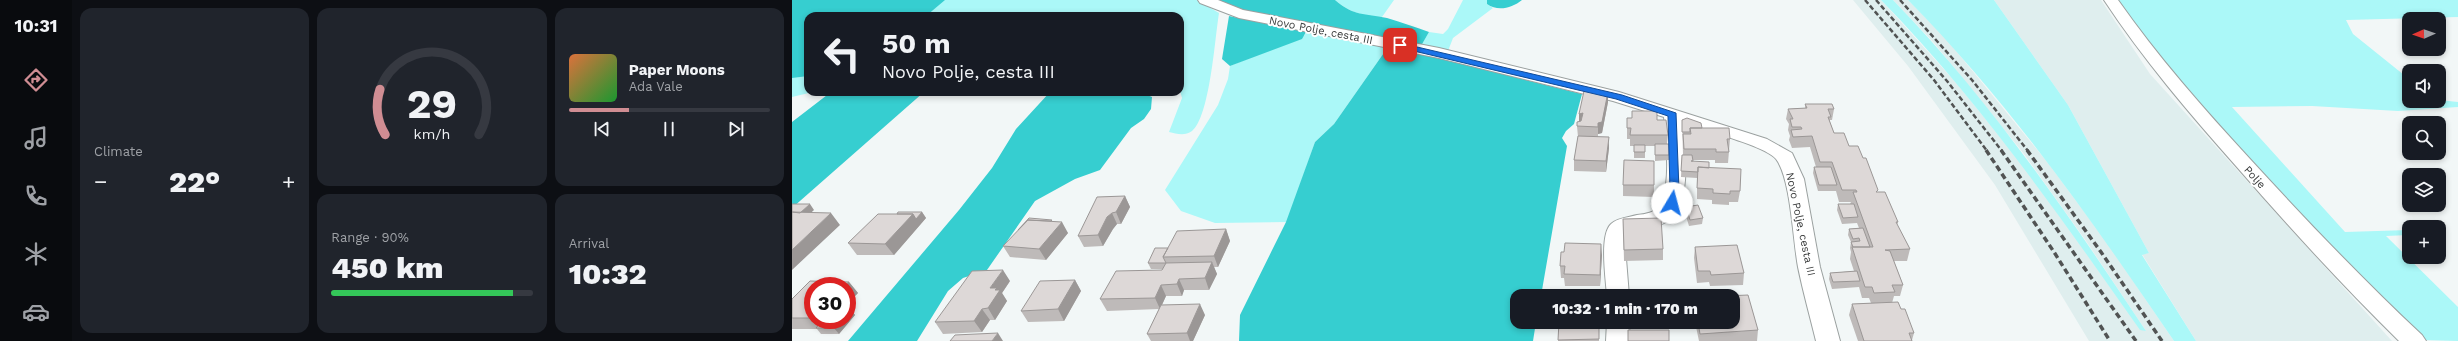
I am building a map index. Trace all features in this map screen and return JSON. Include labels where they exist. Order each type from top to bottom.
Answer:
[{"type":"street","name":"Novo Polje, cesta III","points":[[1205,0],[1239,14],[1439,53],[1619,97],[1761,143],[1778,151],[1785,157],[1794,179],[1809,267],[1828,341]]},
{"type":"street","name":"Polje","points":[[2110,0],[2134,36],[2174,85],[2363,293],[2414,341]]},
{"type":"street","points":[[1618,289],[1615,246],[1618,229],[1622,225],[1649,221],[1659,217],[1668,210],[1672,203],[1675,190],[1673,114]]},
{"type":"street","points":[[1618,329],[1618,341]]},
{"type":"shaded area","points":[[792,0],[1197,0],[1219,13],[1211,76],[1203,110],[1198,123],[1192,131],[1187,134],[1169,132],[1181,96],[1184,96],[1184,12],[804,12],[804,94],[792,97]]},
{"type":"shaded area","points":[[792,0],[945,0],[931,12],[804,12],[804,76],[792,78]]},
{"type":"shaded area","points":[[1213,0],[1335,0],[1354,12],[1387,18],[1429,32],[1421,46],[1244,10]]},
{"type":"shaded area","points":[[1335,0],[1394,0],[1382,17],[1369,16],[1351,11]]},
{"type":"shaded area","points":[[1463,0],[1487,0],[1487,4],[1493,8],[1453,38],[1448,51],[1421,46],[1429,32],[1443,34],[1448,29]]},
{"type":"shaded area","points":[[1487,0],[1522,0],[1509,7],[1496,8],[1487,4]]},
{"type":"shaded area","points":[[1853,0],[1881,0],[1958,85],[2027,170],[2140,329],[2146,331],[2086,241],[2024,154],[1934,43],[1893,0],[1908,0],[1943,35],[2048,163],[2108,244],[2174,341],[2089,341],[1995,185],[1908,66]]},
{"type":"shaded area","points":[[1881,0],[1893,0],[1929,38],[1963,78],[2058,202],[2146,331],[2140,330],[2048,201],[1985,118],[1917,38]]},
{"type":"shaded area","points":[[1908,0],[1994,0],[2068,105],[2149,253],[2142,255],[2196,341],[2174,341],[2113,252],[2049,164],[1981,80]]},
{"type":"shaded area","points":[[1994,0],[2101,0],[2150,74],[2392,341],[2196,341],[2142,254],[2149,253],[2068,105]]},
{"type":"shaded area","points":[[2119,0],[2458,0],[2458,17],[2446,17],[2446,12],[2402,12],[2402,18],[2346,20],[2353,34],[2402,73],[2402,108],[2443,108],[2398,111],[2312,106],[2232,107],[2345,232],[2402,230],[2402,235],[2386,236],[2402,252],[2402,264],[2414,264],[2458,307],[2458,341],[2422,340],[2217,127],[2129,17]]},
{"type":"shaded area","points":[[1229,16],[1306,32],[1302,39],[1230,66],[1222,59]]},
{"type":"shaded area","points":[[1306,32],[1316,32],[1388,47],[1334,124],[1315,142],[1287,222],[1215,223],[1181,211],[1165,190],[1218,105],[1228,79],[1230,66],[1305,35]]},
{"type":"shaded area","points":[[1388,47],[1582,94],[1574,124],[1566,131],[1562,138],[1567,146],[1542,289],[1510,289],[1510,329],[1535,329],[1533,341],[1239,341],[1240,315],[1286,222],[1315,142],[1334,124]]},
{"type":"shaded area","points":[[826,96],[919,96],[792,208],[792,122]]},
{"type":"shaded area","points":[[1046,96],[1152,97],[1151,109],[1144,119],[1131,128],[1100,170],[1075,179],[1035,201],[987,270],[963,278],[948,291],[917,341],[848,341],[959,210],[992,168],[1016,129]]},
{"type":"shaded area","points":[[2446,101],[2458,102],[2458,107],[2446,108]]},
{"type":"building","points":[[1584,91],[1608,92],[1602,122],[1598,123],[1598,127],[1577,126],[1577,122],[1581,121],[1583,113],[1579,114]]},
{"type":"building","points":[[1805,104],[1832,104],[1834,109],[1828,109],[1831,117],[1828,117],[1834,133],[1844,133],[1849,146],[1858,146],[1863,158],[1866,158],[1878,190],[1876,192],[1885,192],[1898,222],[1896,222],[1910,249],[1885,250],[1890,251],[1903,285],[1892,285],[1895,292],[1874,293],[1872,287],[1865,287],[1852,247],[1873,247],[1853,192],[1857,192],[1856,190],[1842,190],[1832,162],[1820,162],[1812,136],[1793,137],[1791,130],[1802,129],[1801,127],[1792,127],[1790,119],[1793,119],[1788,109],[1807,108]]},
{"type":"building","points":[[1632,111],[1657,111],[1657,120],[1666,120],[1668,135],[1630,135],[1631,128],[1627,128],[1627,118],[1632,118]]},
{"type":"building","points":[[1687,118],[1701,123],[1702,128],[1690,128],[1690,132],[1682,132],[1682,120]]},
{"type":"building","points":[[1690,128],[1729,128],[1730,139],[1727,139],[1729,152],[1716,152],[1716,149],[1684,149],[1683,134],[1691,134]]},
{"type":"building","points":[[1578,136],[1609,137],[1606,161],[1574,160]]},
{"type":"building","points":[[1655,144],[1669,144],[1669,155],[1655,155]]},
{"type":"building","points":[[1634,145],[1645,145],[1645,152],[1634,152]]},
{"type":"building","points":[[1682,155],[1692,155],[1693,161],[1691,161],[1709,162],[1709,168],[1698,167],[1698,172],[1681,171]]},
{"type":"building","points":[[1624,160],[1654,161],[1654,185],[1623,185]]},
{"type":"building","points":[[1698,167],[1741,169],[1740,191],[1730,191],[1730,194],[1713,193],[1713,189],[1697,188]]},
{"type":"building","points":[[1814,167],[1831,167],[1837,185],[1819,185]]},
{"type":"building","points":[[1125,196],[1116,212],[1107,217],[1098,235],[1078,236],[1097,197]]},
{"type":"building","points":[[792,204],[810,204],[800,213],[792,212]]},
{"type":"building","points":[[1838,204],[1854,204],[1858,217],[1843,218]]},
{"type":"building","points":[[1698,205],[1703,218],[1690,220],[1686,207]]},
{"type":"building","points":[[792,212],[831,213],[792,250]]},
{"type":"building","points":[[898,212],[922,212],[916,219],[913,214],[897,214]]},
{"type":"building","points":[[878,214],[913,214],[885,244],[848,243]]},
{"type":"building","points":[[1029,218],[1052,220],[1028,220],[1018,230]]},
{"type":"building","points":[[1661,218],[1663,249],[1624,250],[1623,219]]},
{"type":"building","points":[[1028,220],[1062,222],[1039,249],[1003,246]]},
{"type":"building","points":[[1863,228],[1870,247],[1853,247],[1851,242],[1860,241],[1859,238],[1853,239],[1849,229]]},
{"type":"building","points":[[1226,229],[1214,256],[1163,257],[1177,231]]},
{"type":"building","points":[[1565,243],[1601,244],[1600,275],[1564,274],[1565,266],[1560,266],[1561,252],[1564,252]]},
{"type":"building","points":[[1737,245],[1744,273],[1711,275],[1710,271],[1698,271],[1695,247]]},
{"type":"building","points":[[1155,248],[1168,248],[1163,257],[1166,263],[1148,263]]},
{"type":"building","points":[[1212,262],[1205,278],[1179,279],[1177,284],[1161,285],[1155,298],[1100,299],[1116,271],[1162,270],[1166,263]]},
{"type":"building","points":[[1003,270],[990,288],[997,288],[995,290],[1000,290],[988,308],[982,309],[974,321],[935,322],[972,271]]},
{"type":"building","points":[[1857,271],[1860,281],[1833,282],[1830,273]]},
{"type":"building","points":[[1075,280],[1058,309],[1021,311],[1040,281]]},
{"type":"building","points":[[804,287],[804,318],[792,318],[792,299]]},
{"type":"building","points":[[1740,295],[1748,295],[1758,330],[1700,334],[1699,329],[1740,329]]},
{"type":"building","points":[[1898,302],[1901,309],[1905,309],[1914,333],[1909,333],[1912,341],[1864,341],[1852,304]]},
{"type":"building","points":[[1200,304],[1187,333],[1147,334],[1161,305]]},
{"type":"building","points":[[1559,329],[1599,329],[1599,339],[1558,340]]},
{"type":"building","points":[[1628,330],[1669,330],[1669,341],[1628,341]]},
{"type":"building","points":[[998,333],[992,341],[950,341],[955,335]]},
{"type":"railway","points":[[1865,0],[1934,80],[1987,151]]},
{"type":"railway","points":[[1876,0],[1947,81],[2002,151]]},
{"type":"railway","points":[[1900,0],[1972,80],[2028,151]]},
{"type":"railway","points":[[1986,150],[2054,252],[2110,341]]},
{"type":"railway","points":[[2001,150],[2136,341]]},
{"type":"railway","points":[[2027,150],[2101,252],[2162,341]]},
{"type":"route","points":[[1400,45],[1439,53],[1619,97],[1673,114],[1675,190],[1672,203]]}]
